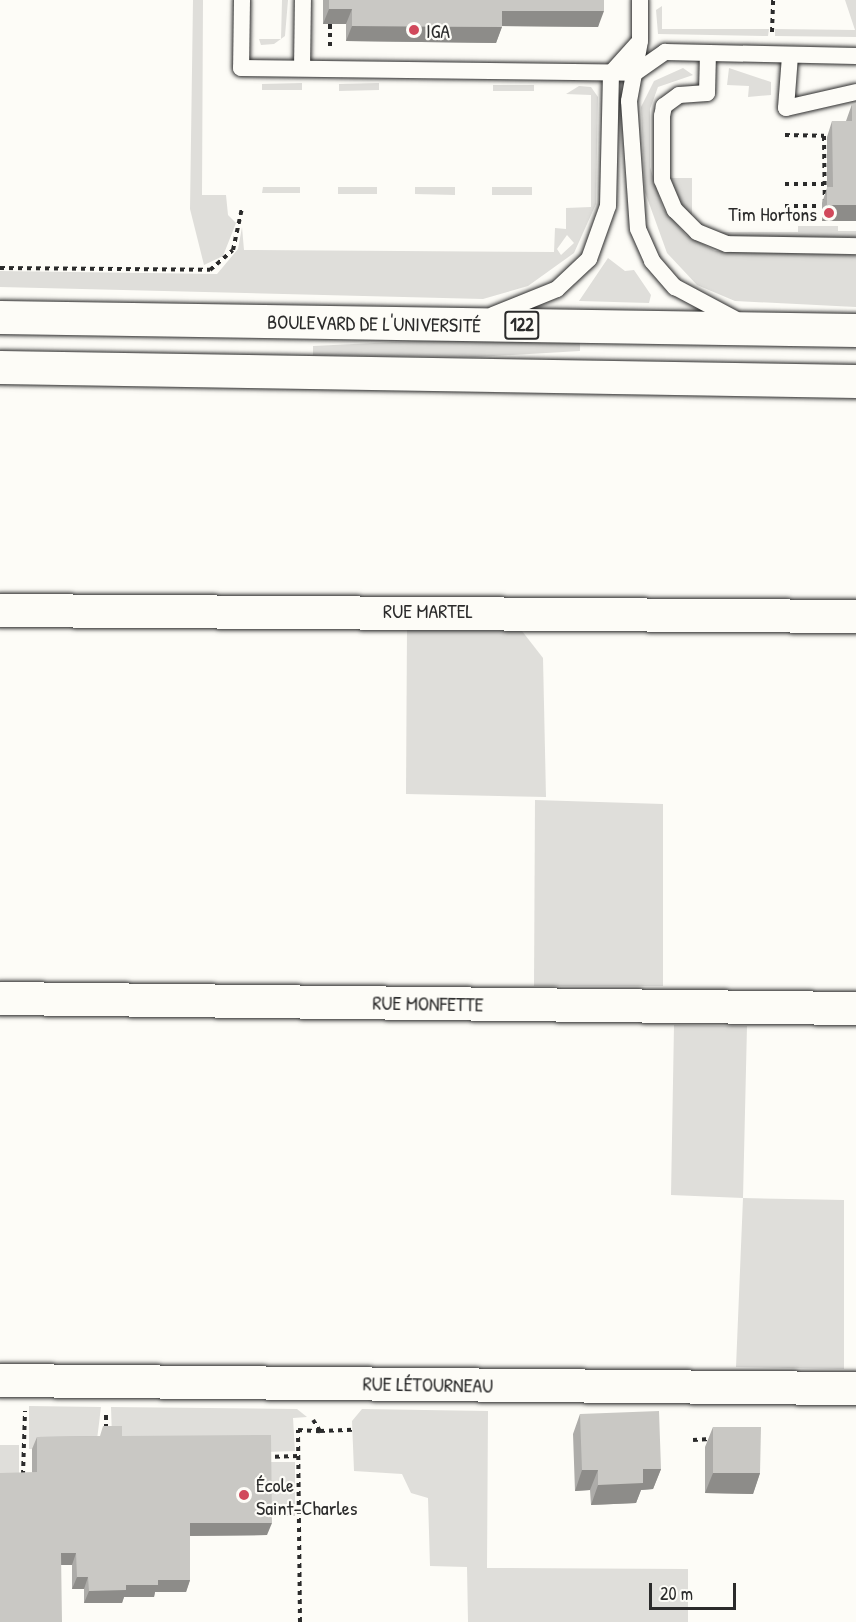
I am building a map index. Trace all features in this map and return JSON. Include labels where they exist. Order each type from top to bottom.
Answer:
[{"type":"street","name":"BOULEVARD DE L'UNIVERSITÉ","points":[[0,317],[856,330]]},
{"type":"street","points":[[0,367],[856,381]]},
{"type":"street","name":"RUE MARTEL","points":[[0,610],[856,616]]},
{"type":"street","name":"RUE MONFETTE","points":[[0,998],[856,1008]]},
{"type":"street","name":"RUE LÉTOURNEAU","points":[[0,1380],[856,1388]]},
{"type":"lane","points":[[242,0],[241,68],[611,73],[631,72],[658,54],[708,52],[856,56]]},
{"type":"lane","points":[[302,68],[303,0]]},
{"type":"lane","points":[[640,0],[640,41],[631,72],[631,186],[644,248],[663,275],[687,296],[770,330]]},
{"type":"lane","points":[[447,324],[527,304],[567,283],[589,259],[609,206],[611,73],[640,41]]},
{"type":"lane","points":[[708,52],[707,93],[679,95],[664,106],[662,116],[662,180],[685,223],[709,239],[742,246],[856,246]]},
{"type":"lane","points":[[790,56],[786,108],[856,92]]},
{"type":"path","points":[[773,0],[773,29]]},
{"type":"path","points":[[785,135],[824,136],[822,221],[833,221]]},
{"type":"path","points":[[785,184],[824,184]]},
{"type":"path","points":[[785,206],[821,206]]},
{"type":"path","points":[[0,268],[210,270],[233,250],[242,208]]},
{"type":"path","points":[[23,1485],[25,1404]]},
{"type":"path","points":[[106,1404],[106,1438]]},
{"type":"path","points":[[313,1420],[320,1431]]},
{"type":"path","points":[[300,1622],[298,1430],[352,1430]]},
{"type":"path","points":[[693,1440],[721,1439]]},
{"type":"path","points":[[266,1457],[298,1456]]},
{"type":"shaded area","points":[[193,0],[203,0],[202,195],[226,195],[228,215],[236,223],[223,256],[204,265],[190,209]]},
{"type":"shaded area","points":[[282,0],[288,0],[285,36],[281,39]]},
{"type":"shaded area","points":[[845,0],[856,0],[856,37],[775,36],[775,29],[855,30]]},
{"type":"shaded area","points":[[662,6],[662,29],[769,29],[768,36],[658,34],[656,10]]},
{"type":"shaded area","points":[[259,39],[281,39],[274,44],[261,45]]},
{"type":"shaded area","points":[[683,68],[693,75],[658,87],[650,109],[650,167],[663,209],[686,235],[715,251],[856,255],[856,307],[735,301],[697,285],[667,253],[645,192],[641,107],[654,81]]},
{"type":"shaded area","points":[[729,68],[771,82],[771,95],[748,97],[749,86],[727,85]]},
{"type":"shaded area","points":[[302,83],[302,90],[262,90],[262,84]]},
{"type":"shaded area","points":[[379,83],[379,90],[339,91],[339,84]]},
{"type":"shaded area","points":[[493,85],[534,85],[534,91],[493,91]]},
{"type":"shaded area","points":[[579,86],[591,87],[598,97],[596,204],[574,253],[528,286],[483,299],[0,287],[0,271],[217,274],[238,249],[242,227],[244,250],[554,252],[555,228],[566,229],[566,208],[591,207],[591,95],[566,94]],"holes":[[[567,235],[574,243],[561,255],[557,249]]]},
{"type":"shaded area","points":[[670,178],[692,178],[692,217],[677,198]]},
{"type":"shaded area","points":[[263,187],[300,187],[300,193],[262,193]]},
{"type":"shaded area","points":[[338,187],[377,187],[377,194],[338,194]]},
{"type":"shaded area","points":[[415,187],[455,187],[455,195],[415,194]]},
{"type":"shaded area","points":[[492,187],[532,187],[532,195],[492,195]]},
{"type":"shaded area","points":[[798,226],[838,226],[838,231],[856,231],[856,237],[735,237],[716,232],[798,232]]},
{"type":"shaded area","points":[[608,258],[625,271],[634,270],[651,295],[649,303],[579,301]]},
{"type":"shaded area","points":[[415,341],[580,341],[580,351],[476,357],[313,355],[313,346]]},
{"type":"shaded area","points":[[407,630],[522,631],[543,658],[546,797],[406,794]]},
{"type":"shaded area","points":[[535,800],[663,804],[663,986],[534,986]]},
{"type":"shaded area","points":[[674,1025],[747,1026],[743,1198],[671,1195]]},
{"type":"shaded area","points":[[743,1198],[844,1200],[844,1369],[736,1367]]},
{"type":"shaded area","points":[[29,1406],[101,1407],[96,1448],[29,1449]]},
{"type":"shaded area","points":[[111,1407],[297,1409],[307,1417],[293,1418],[295,1451],[266,1452],[112,1438]]},
{"type":"shaded area","points":[[362,1409],[488,1411],[487,1568],[688,1569],[688,1622],[468,1622],[467,1567],[430,1566],[428,1498],[411,1493],[402,1474],[354,1471],[352,1421]]},
{"type":"shaded area","points":[[0,1445],[19,1445],[19,1485],[0,1485]]},
{"type":"shaded area","points":[[266,1462],[295,1462],[295,1516],[267,1516]]},
{"type":"building","points":[[329,0],[604,0],[604,11],[502,11],[502,27],[352,26],[352,9],[329,9]]},
{"type":"building","points":[[852,104],[856,104],[856,205],[827,205],[827,187],[833,187],[832,121],[852,121]]},
{"type":"building","points":[[659,1411],[661,1469],[643,1469],[643,1483],[598,1485],[598,1470],[582,1470],[580,1414]]},
{"type":"building","points":[[103,1426],[122,1426],[122,1436],[271,1435],[272,1523],[190,1523],[190,1580],[158,1580],[158,1585],[126,1585],[126,1590],[89,1591],[88,1577],[77,1577],[76,1553],[61,1553],[62,1622],[0,1622],[0,1473],[37,1472],[37,1437],[100,1436]]},
{"type":"building","points":[[713,1427],[761,1427],[760,1473],[713,1473]]},
{"type":"place","name":"IGA","points":[[414,30]]},
{"type":"place","name":"Tim Hortons","points":[[829,213]]},
{"type":"place","name":"École Saint-Charles","points":[[244,1495]]}]
